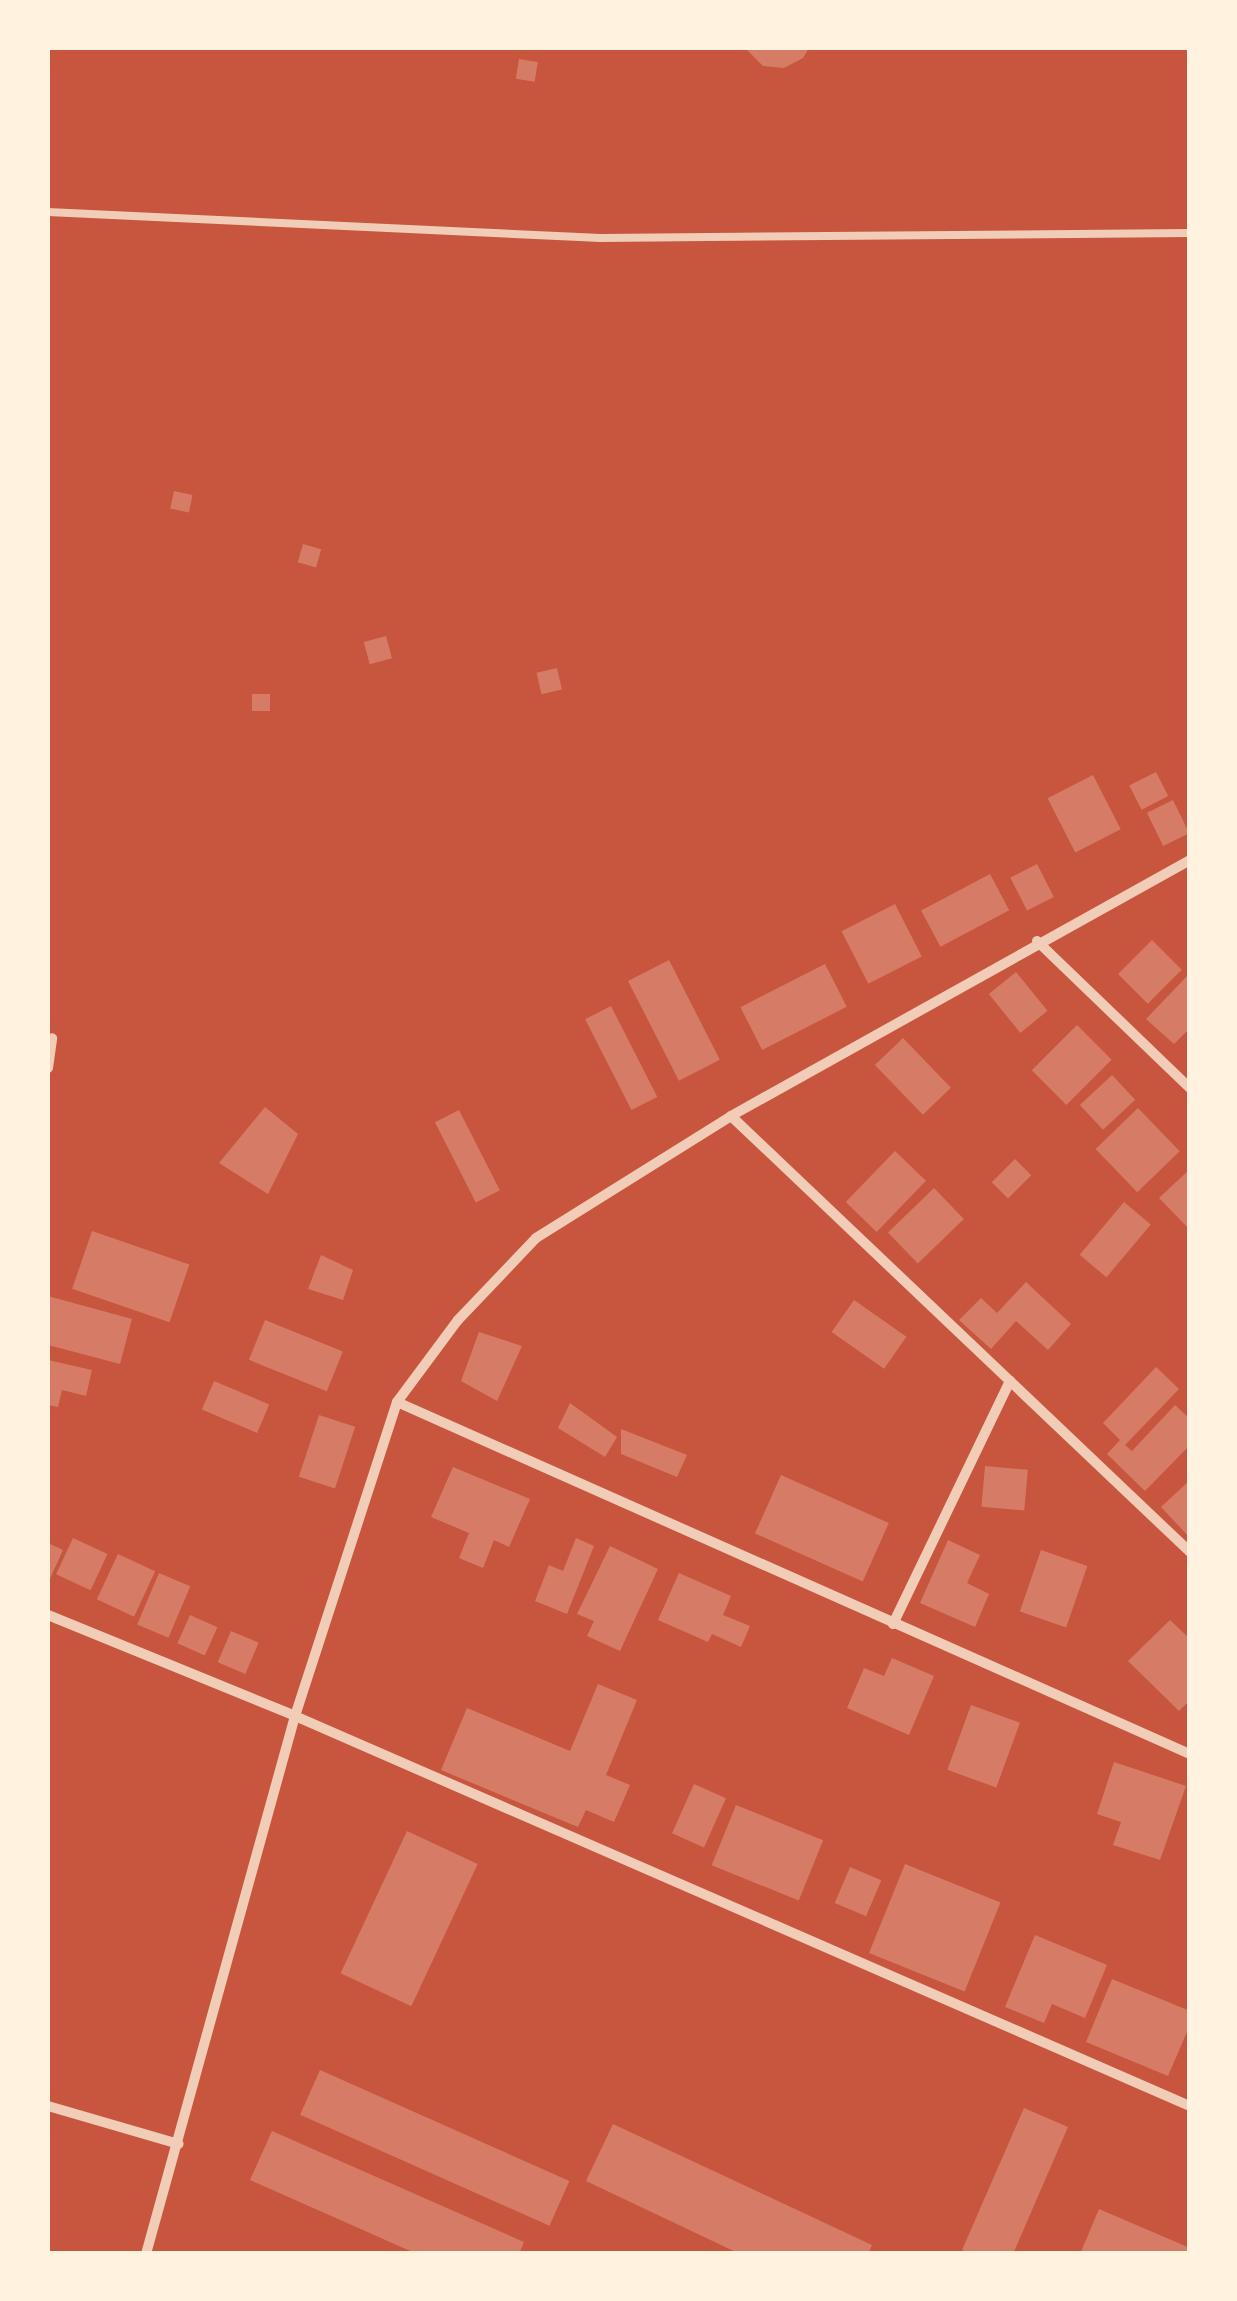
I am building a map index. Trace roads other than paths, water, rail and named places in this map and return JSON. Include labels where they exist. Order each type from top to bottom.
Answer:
[{"type":"street","points":[[146,2254],[294,1716],[397,1402],[458,1320],[536,1238],[732,1116],[1038,941],[1190,860]]},
{"type":"street","points":[[1038,941],[1190,1088]]},
{"type":"street","points":[[48,1068],[52,1038]]},
{"type":"street","points":[[732,1116],[1190,1552]]},
{"type":"street","points":[[894,1624],[1010,1381]]},
{"type":"street","points":[[397,1402],[1190,1754]]},
{"type":"street","points":[[48,1615],[294,1716],[1190,2106]]},
{"type":"street","points":[[48,2106],[179,2144]]},
{"type":"lane","points":[[48,212],[600,238],[1190,234]]}]
